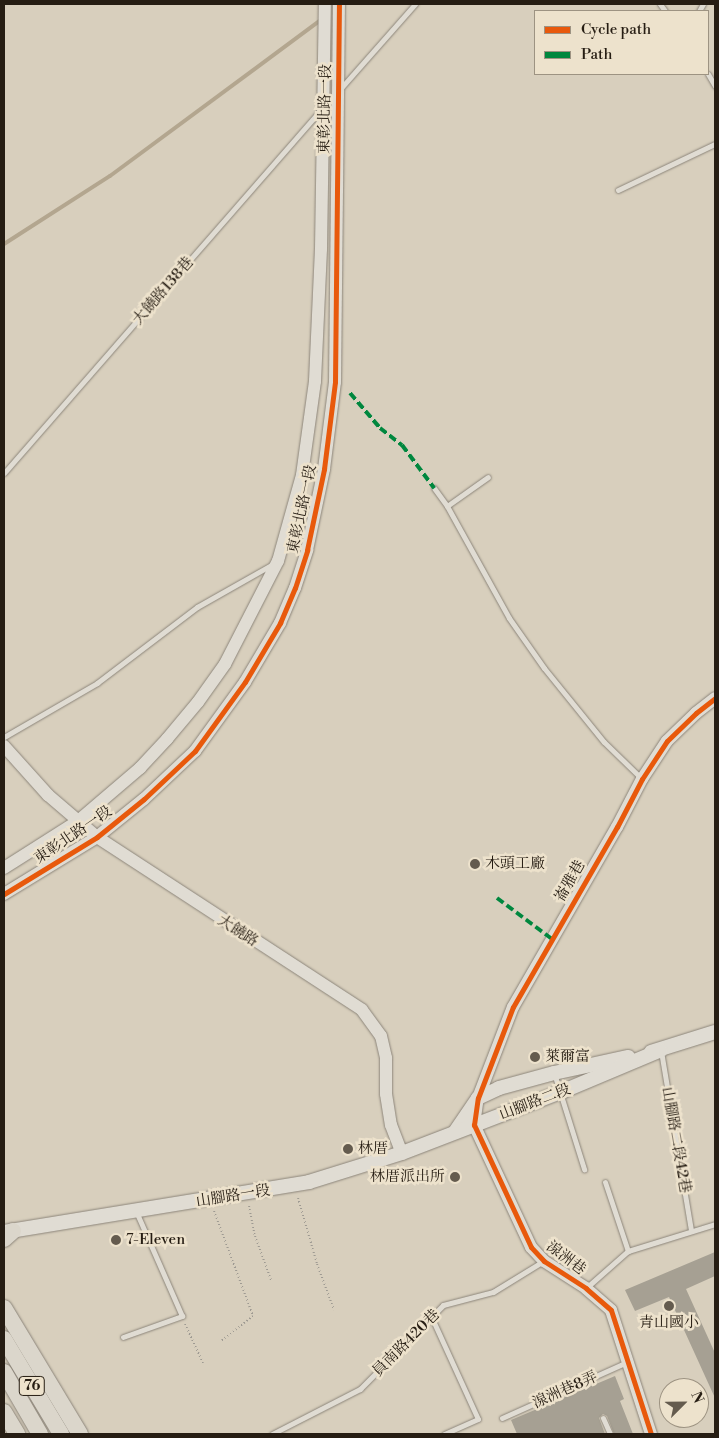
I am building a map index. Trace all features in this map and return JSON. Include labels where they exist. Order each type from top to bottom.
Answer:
[{"type":"highway","points":[[4,1308],[80,1434]]},
{"type":"highway","name":"76","points":[[4,1338],[61,1434]]},
{"type":"highway","name":"76","points":[[4,1372],[40,1434]]},
{"type":"highway","points":[[4,1412],[17,1434]]},
{"type":"main road","name":"山腳路二段","points":[[455,1132],[561,1092],[660,1050],[715,1032]]},
{"type":"main road","name":"山腳路二段","points":[[455,1132],[478,1098],[499,1088],[554,1073],[660,1050]]},
{"type":"main road","name":"山腳路一段","points":[[6,1233],[295,1186],[402,1154],[455,1132]]},
{"type":"street","name":"東彰北路一段","points":[[4,868],[78,821],[140,768],[198,702],[225,664],[278,561],[302,475],[315,381],[321,250],[325,4]]},
{"type":"street","name":"東彰北路一段","points":[[4,894],[97,837],[144,799],[195,751],[245,682],[280,623],[307,550],[324,469],[335,382],[339,4]]},
{"type":"street","name":"崙雅巷","points":[[478,1098],[513,1007],[617,827],[642,779],[668,741],[696,713],[715,698]]},
{"type":"street","name":"大饒路","points":[[4,746],[48,795],[97,837],[362,1010],[381,1036],[386,1058],[386,1094],[391,1125],[402,1154]]},
{"type":"street","points":[[474,1125],[478,1098]]},
{"type":"street","name":"湶洲巷","points":[[474,1125],[531,1247],[544,1261],[586,1288],[611,1310],[651,1434]]},
{"type":"lane","name":"大饒路138巷","points":[[4,473],[415,4]]},
{"type":"lane","points":[[709,75],[715,86]]},
{"type":"lane","points":[[618,190],[715,144]]},
{"type":"lane","points":[[447,506],[488,477]]},
{"type":"lane","points":[[434,488],[447,506],[509,618],[544,668],[604,742],[642,779]]},
{"type":"lane","points":[[4,737],[97,683],[196,607],[278,561]]},
{"type":"lane","name":"山腳路二段42巷","points":[[660,1050],[691,1230]]},
{"type":"lane","points":[[554,1073],[584,1169]]},
{"type":"lane","points":[[605,1182],[628,1252]]},
{"type":"lane","points":[[123,1337],[182,1316],[135,1211]]},
{"type":"lane","points":[[586,1288],[628,1252],[691,1230],[715,1224]]},
{"type":"lane","name":"員南路420巷","points":[[272,1434],[360,1389],[443,1305],[493,1292],[544,1261]]},
{"type":"lane","points":[[432,1316],[478,1419],[444,1434]]},
{"type":"lane","name":"湶洲巷8弄","points":[[502,1418],[628,1362]]},
{"type":"lane","points":[[603,1418],[610,1434]]},
{"type":"path","points":[[295,1186],[317,1264],[334,1310]]},
{"type":"path","points":[[247,1193],[255,1236],[271,1280]]},
{"type":"path","points":[[210,1199],[253,1316],[221,1341]]},
{"type":"path","points":[[182,1316],[203,1363]]},
{"type":"building","points":[[715,1252],[715,1276],[686,1289],[715,1353],[715,1398],[709,1385],[709,1378],[706,1378],[669,1297],[635,1311],[625,1290]]},
{"type":"building","points":[[615,1376],[624,1399],[620,1401],[633,1434],[614,1434],[607,1416],[603,1414],[599,1418],[605,1434],[517,1434],[511,1420]]},
{"type":"waterway","points":[[4,244],[110,176],[322,19]]},
{"type":"marked path","points":[[350,393],[380,428],[402,445],[434,488]]},
{"type":"marked path","points":[[497,898],[552,939]]},
{"type":"cycle path","points":[[4,894],[97,837],[144,799],[195,751],[245,682],[280,623],[295,588],[307,550],[324,469],[335,382],[339,4]]},
{"type":"cycle path","points":[[651,1434],[611,1310],[586,1288],[544,1261],[531,1247],[474,1125],[478,1098],[513,1007],[617,827],[642,779],[667,741],[696,713],[715,698]]},
{"type":"place","name":"木頭工廠","points":[[475,864]]},
{"type":"place","name":"萊爾富","points":[[535,1057]]},
{"type":"place","name":"林厝","points":[[348,1149]]},
{"type":"place","name":"林厝派出所","points":[[455,1177]]},
{"type":"place","name":"7-Eleven","points":[[116,1240]]},
{"type":"place","name":"青山國小","points":[[669,1306]]}]
